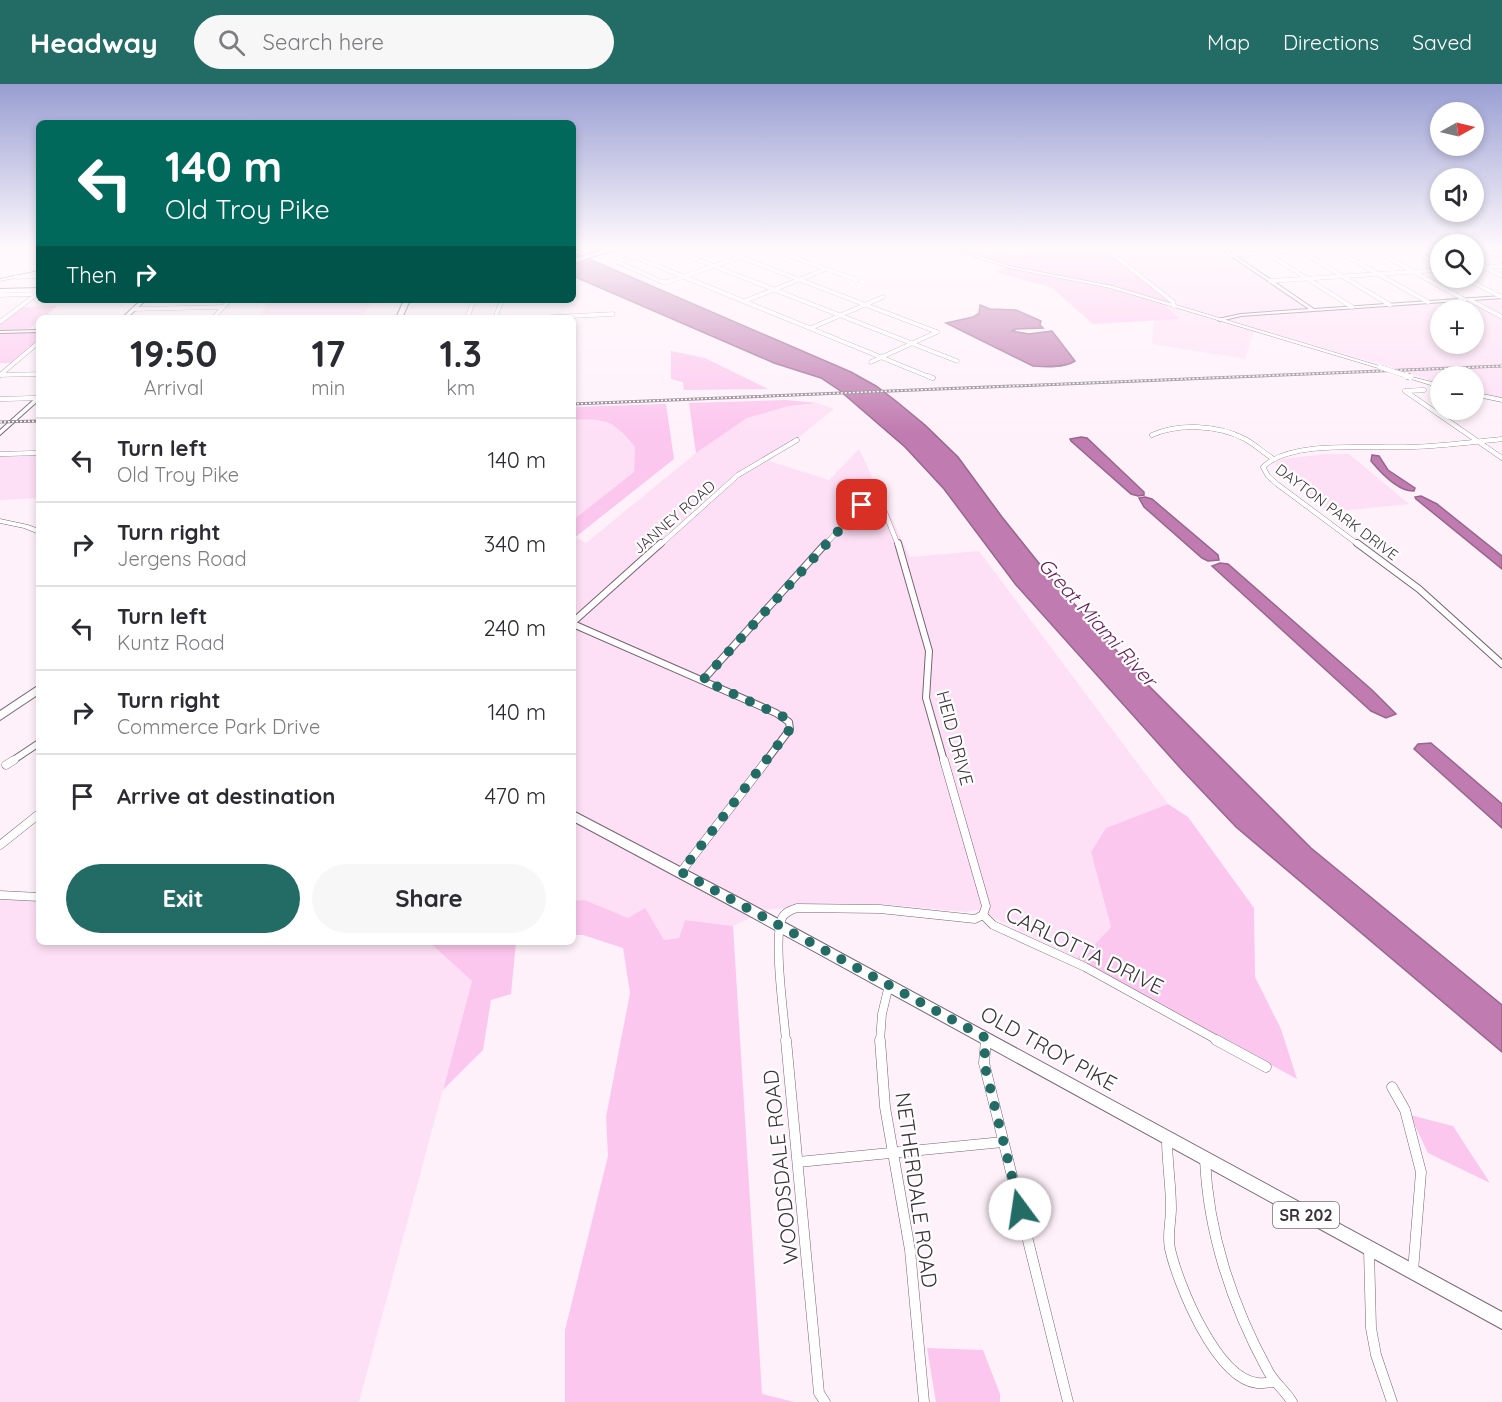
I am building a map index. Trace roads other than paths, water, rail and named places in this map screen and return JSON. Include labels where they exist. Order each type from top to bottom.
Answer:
[{"type":"main road","points":[[1182,309],[1430,383]]},
{"type":"main road","points":[[1484,396],[1502,400]]},
{"type":"main road","points":[[0,521],[26,526],[36,531]]},
{"type":"main road","points":[[0,716],[36,691]]},
{"type":"main road","points":[[0,723],[36,699]]},
{"type":"main road","name":"OLD TROY PIKE","points":[[576,818],[889,985],[1502,1321]]},
{"type":"street","points":[[0,322],[17,309]]},
{"type":"street","points":[[127,315],[134,309],[156,309]]},
{"type":"street","points":[[763,309],[933,378]]},
{"type":"street","points":[[820,309],[957,362]]},
{"type":"street","points":[[811,328],[856,309]]},
{"type":"street","points":[[871,362],[937,332],[877,309]]},
{"type":"street","points":[[1220,320],[1241,315],[1332,309]]},
{"type":"street","points":[[1485,309],[1502,317]]},
{"type":"street","points":[[576,316],[613,314]]},
{"type":"street","points":[[0,332],[36,331]]},
{"type":"street","points":[[0,375],[36,344]]},
{"type":"street","points":[[28,351],[36,351]]},
{"type":"street","points":[[0,375],[36,374]]},
{"type":"street","points":[[1424,390],[1405,391],[1502,459]]},
{"type":"street","points":[[0,399],[36,397]]},
{"type":"street","points":[[0,433],[36,399]]},
{"type":"street","points":[[1152,435],[1170,428],[1222,430],[1243,438],[1272,458]]},
{"type":"street","name":"DAYTON PARK DRIVE","points":[[1502,439],[1412,447],[1325,448],[1272,458],[1265,462],[1263,467],[1268,476],[1419,589],[1502,664]]},
{"type":"street","name":"JANNEY ROAD","points":[[576,620],[738,475],[797,440]]},
{"type":"street","points":[[0,454],[36,453]]},
{"type":"street","name":"HEID DRIVE","points":[[703,680],[859,507],[877,502],[884,507],[901,552],[929,651],[926,699],[986,906],[983,915]]},
{"type":"street","points":[[576,624],[784,717],[789,722],[790,729],[786,735],[681,872]]},
{"type":"street","points":[[6,765],[36,745]]},
{"type":"street","points":[[0,844],[36,816]]},
{"type":"street","points":[[0,895],[36,897]]},
{"type":"street","name":"CARLOTTA DRIVE","points":[[780,926],[781,919],[786,912],[798,908],[880,909],[975,919],[983,915],[993,925],[1085,966],[1266,1067]]},
{"type":"street","name":"WOODSDALE ROAD","points":[[780,926],[778,961],[819,1393],[825,1402]]},
{"type":"street","name":"NETHERDALE ROAD","points":[[889,985],[882,1013],[881,1055],[913,1273],[924,1402]]},
{"type":"street","points":[[986,1038],[984,1063],[1068,1402]]},
{"type":"street","points":[[1392,1087],[1405,1110],[1420,1172],[1412,1273]]},
{"type":"street","points":[[1167,1139],[1171,1207],[1169,1246],[1191,1322],[1211,1365]]},
{"type":"street","points":[[798,1162],[1003,1142]]},
{"type":"street","points":[[1205,1159],[1206,1188],[1218,1246],[1251,1335],[1275,1382],[1288,1392],[1292,1402]]},
{"type":"street","points":[[1370,1250],[1371,1328],[1376,1355],[1392,1402]]},
{"type":"street","points":[[1257,1396],[1269,1390],[1275,1382]]},
{"type":"railway","points":[[576,404],[1502,366]]},
{"type":"railway","points":[[0,422],[36,421]]},
{"type":"water label","name":"Great Miami River","points":[[1098,622]]}]
